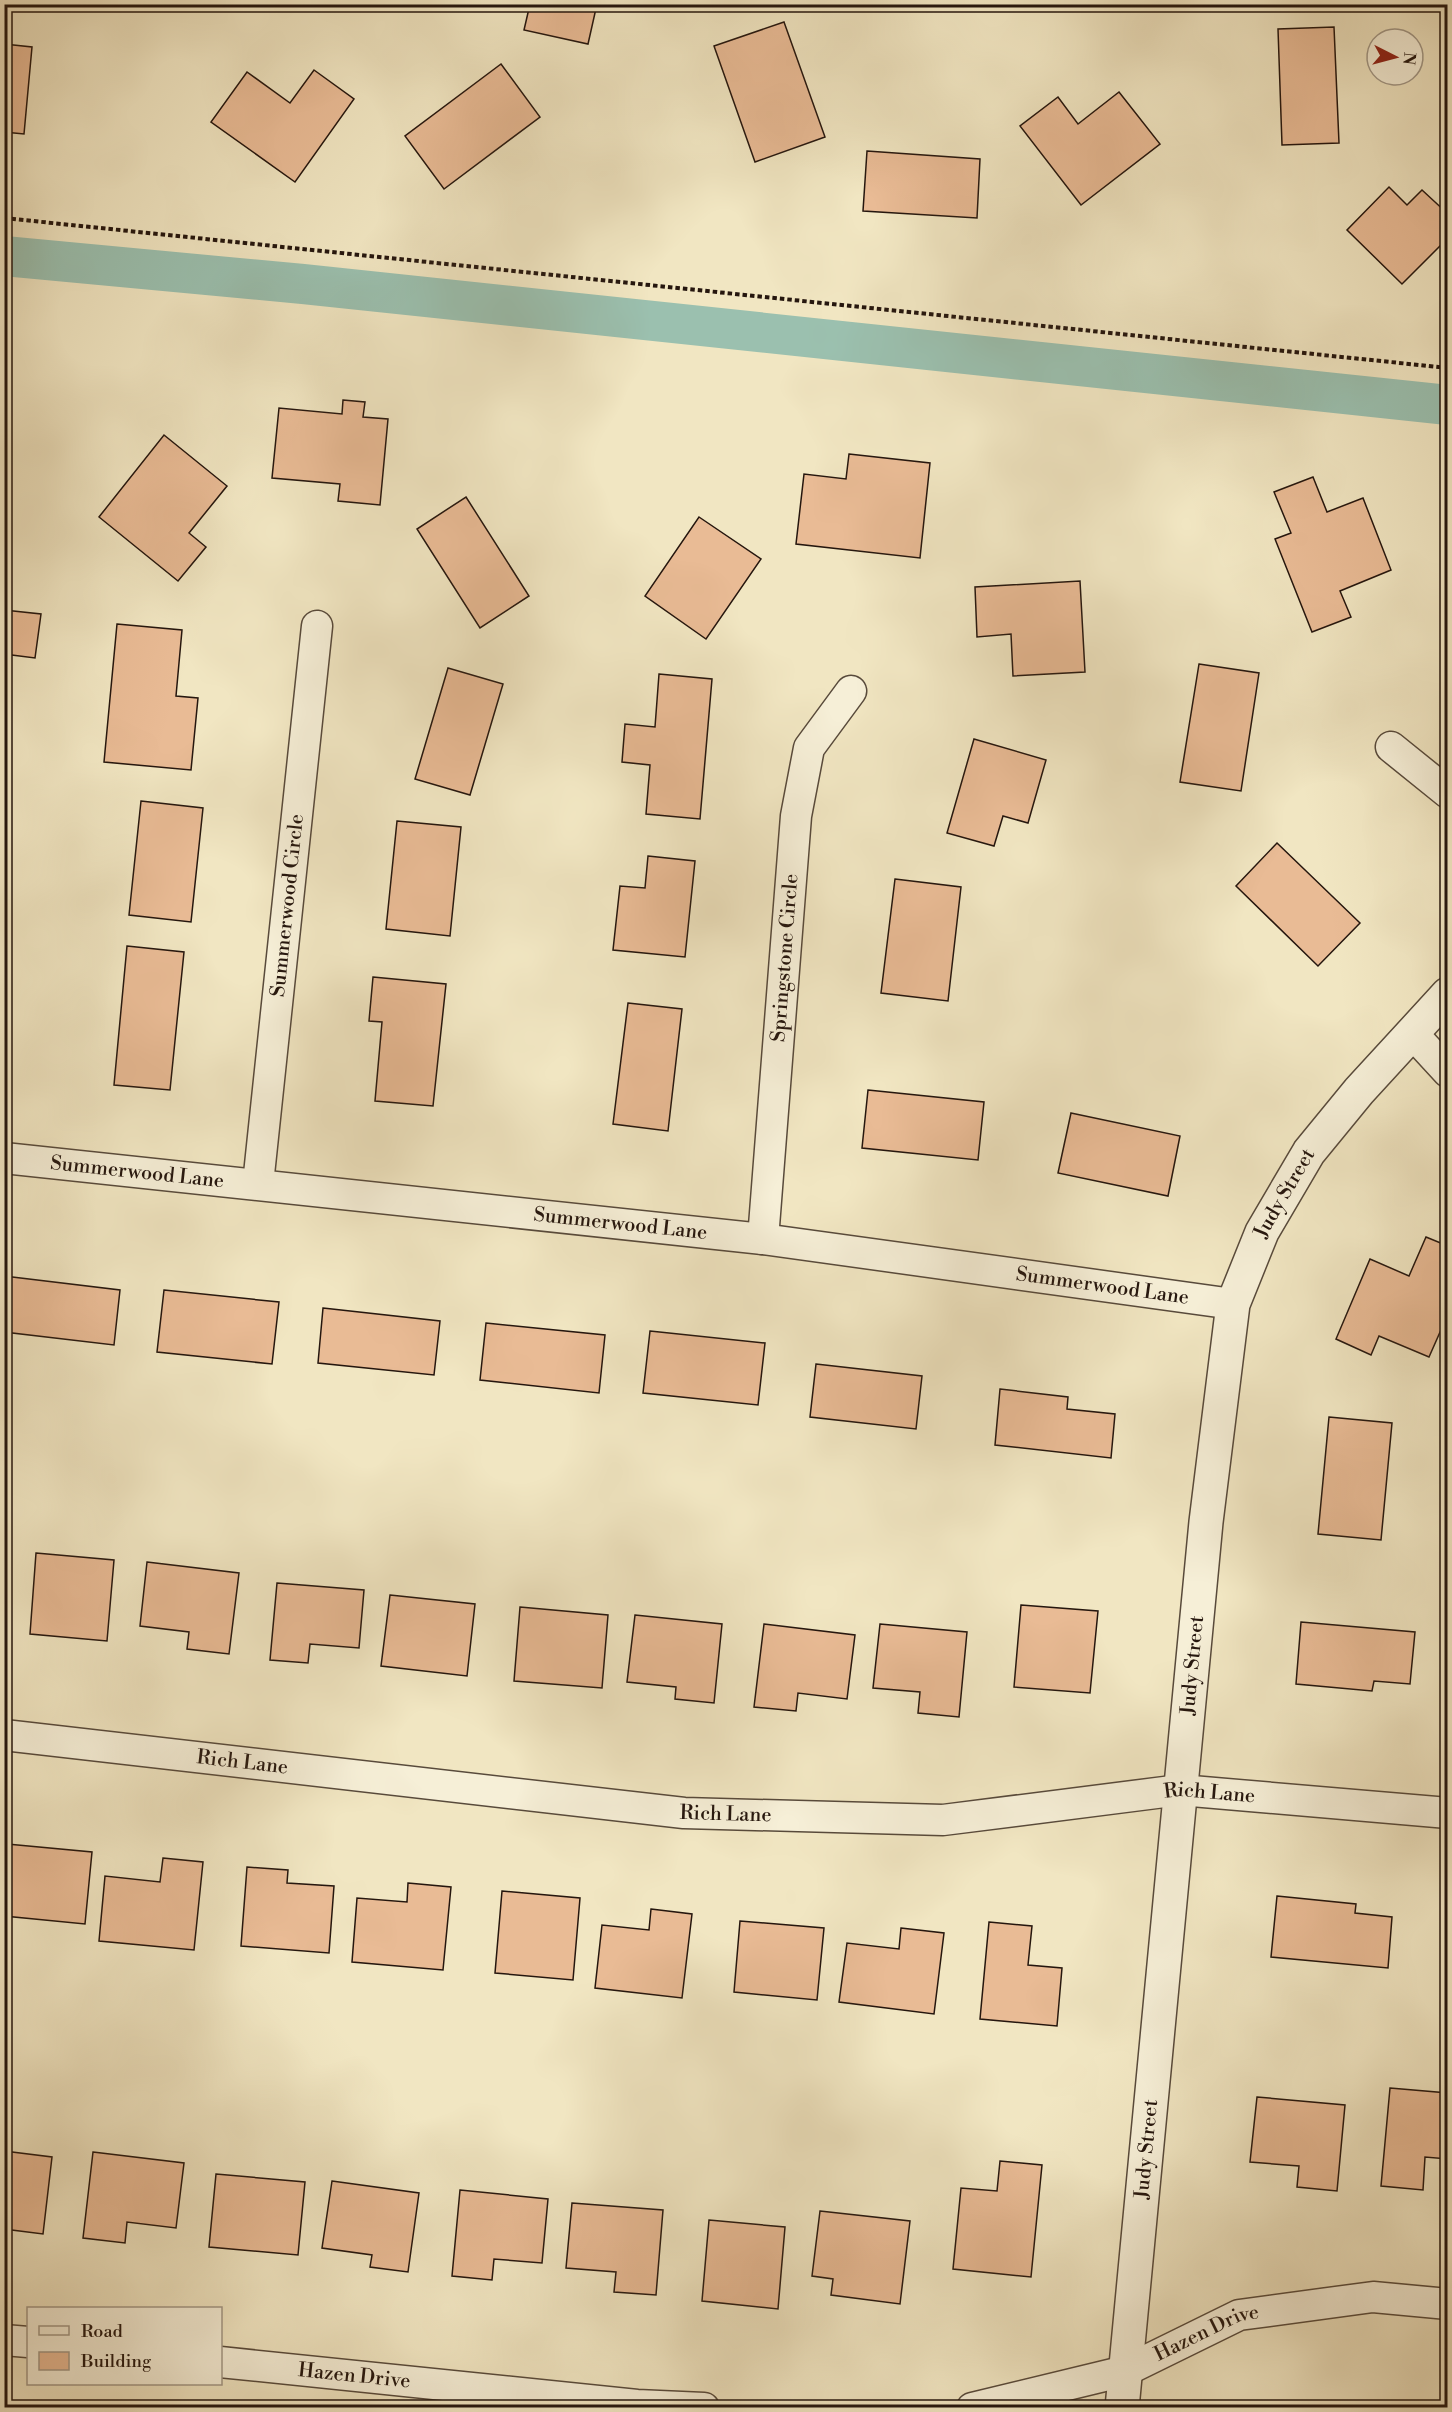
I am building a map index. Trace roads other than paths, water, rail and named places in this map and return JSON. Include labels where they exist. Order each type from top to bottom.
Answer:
[{"type":"street","name":"Summerwood Circle","points":[[258,1184],[317,626]]},
{"type":"street","name":"Springstone Circle","points":[[763,1239],[796,816],[809,748],[851,691]]},
{"type":"street","points":[[1391,747],[1448,793]]},
{"type":"street","name":"Judy Street","points":[[1122,2408],[1206,1522],[1233,1304],[1262,1232],[1309,1152],[1359,1091],[1448,994]]},
{"type":"street","points":[[1413,1034],[1448,1072]]},
{"type":"street","name":"Summerwood Lane","points":[[4,1158],[763,1239],[1233,1304]]},
{"type":"street","name":"Rich Lane","points":[[4,1735],[684,1813],[943,1820],[1180,1790],[1448,1813]]},
{"type":"street","name":"Hazen Drive","points":[[972,2408],[1125,2371],[1239,2315],[1373,2297],[1448,2304]]},
{"type":"street","points":[[4,2340],[27,2342]]},
{"type":"street","name":"Hazen Drive","points":[[222,2362],[545,2402],[704,2408]]},
{"type":"waterway","points":[[4,256],[303,284],[1448,405]]}]
